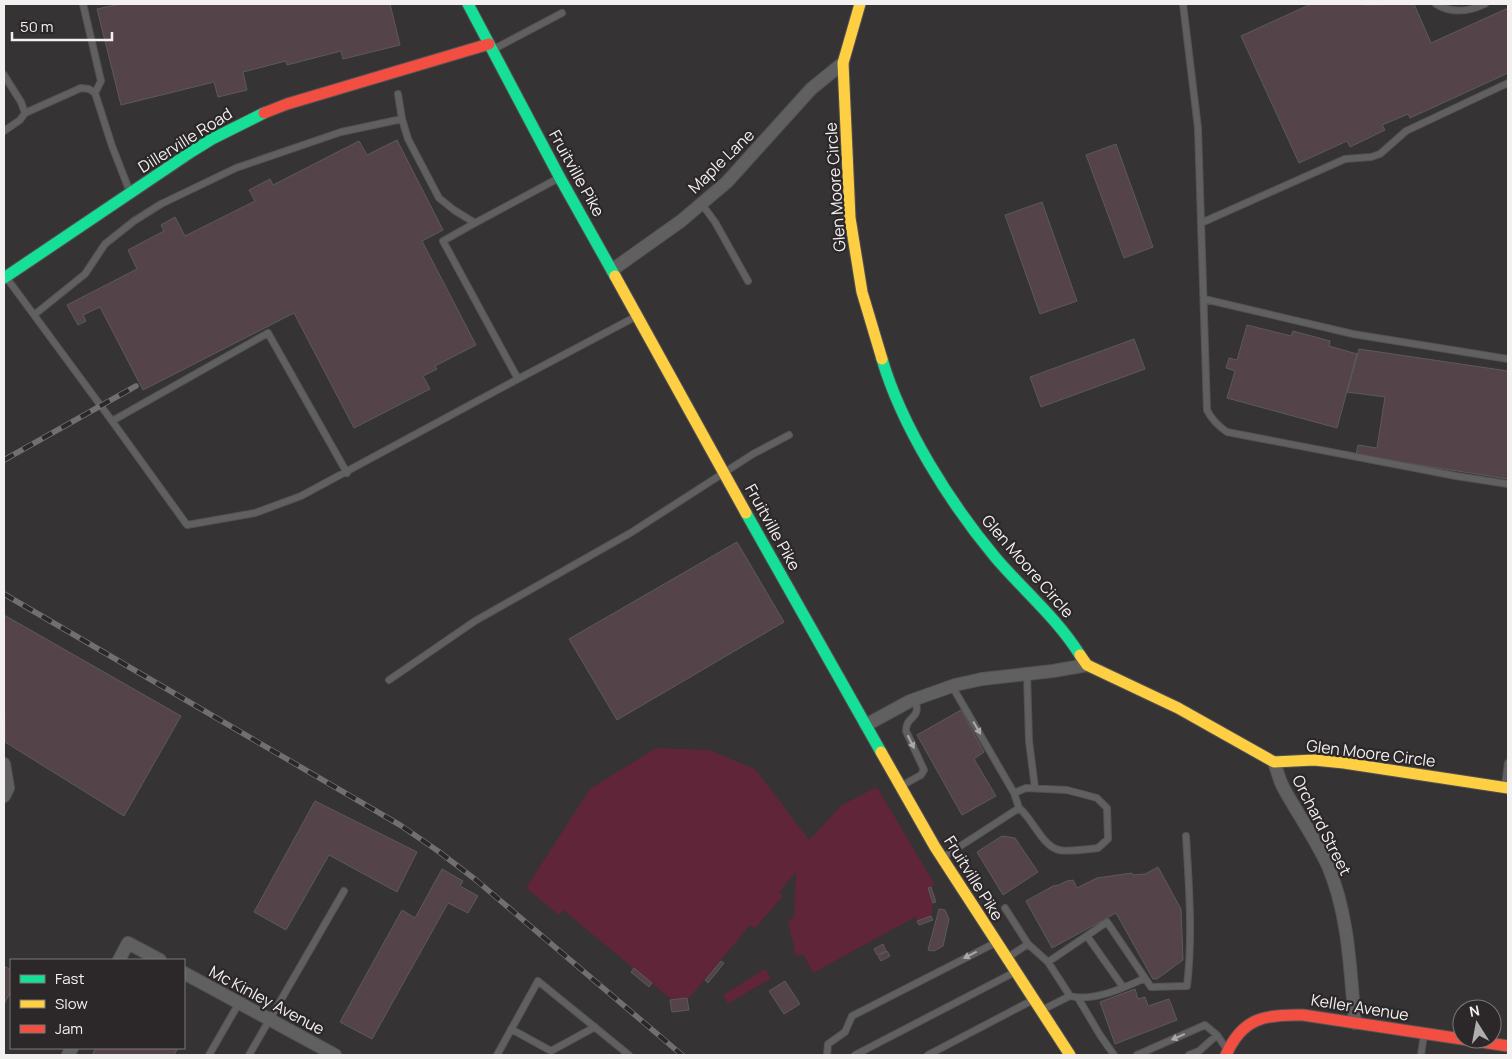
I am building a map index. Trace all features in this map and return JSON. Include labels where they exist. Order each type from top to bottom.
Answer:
[{"type":"main road","name":"Fruitville Pike","points":[[468,4],[560,178],[900,786],[942,858],[1070,1055]]},
{"type":"main road","name":"Glen Moore Circle","points":[[860,4],[843,63],[848,187],[854,254],[867,312],[889,383],[905,419],[928,461],[966,520],[995,557],[1067,634],[1088,665]]},
{"type":"main road","name":"Dillerville Road","points":[[4,276],[212,139],[265,113],[317,94],[491,47]]},
{"type":"main road","points":[[1088,665],[1178,708],[1274,762]]},
{"type":"main road","name":"Glen Moore Circle","points":[[1274,762],[1314,760],[1344,763],[1507,788]]},
{"type":"main road","name":"Keller Avenue","points":[[1227,1053],[1230,1044],[1248,1023],[1266,1016],[1285,1014],[1303,1015],[1508,1046]]},
{"type":"street","name":"Maple Lane","points":[[612,270],[681,221],[727,182],[811,89],[843,63]]},
{"type":"street","points":[[866,725],[915,699],[952,686],[982,679],[1088,665]]},
{"type":"street","name":"Orchard Street","points":[[1274,762],[1282,785],[1305,823],[1332,877],[1348,941],[1354,1023]]},
{"type":"street","points":[[4,764],[8,788],[4,796]]},
{"type":"street","points":[[120,959],[128,943],[158,959]]},
{"type":"street","name":"Mc Kinley Avenue","points":[[185,974],[335,1055]]},
{"type":"lane","points":[[83,4],[101,81],[96,93],[112,146],[130,194]]},
{"type":"lane","points":[[1183,4],[1198,128],[1208,410],[1214,421],[1227,432],[1456,476],[1508,484]]},
{"type":"lane","points":[[1436,4],[1451,11],[1461,11],[1472,10],[1484,4]]},
{"type":"lane","points":[[491,47],[562,13]]},
{"type":"lane","points":[[4,75],[21,102],[25,113]]},
{"type":"lane","points":[[1201,224],[1344,159],[1371,157],[1380,154],[1406,130],[1508,83]]},
{"type":"lane","points":[[4,131],[20,120],[25,113],[81,88],[89,89],[96,93]]},
{"type":"lane","points":[[398,94],[402,119],[408,139],[439,198],[475,223]]},
{"type":"lane","points":[[34,315],[85,274],[105,244],[161,204],[236,168],[341,132],[402,119]]},
{"type":"lane","points":[[518,379],[443,241],[560,178]]},
{"type":"lane","points":[[701,203],[715,222],[748,281]]},
{"type":"lane","points":[[4,276],[187,525],[256,513],[301,496],[638,316]]},
{"type":"lane","points":[[1204,298],[1353,334],[1508,360]]},
{"type":"lane","points":[[112,421],[268,333],[347,472]]},
{"type":"lane","points":[[389,680],[474,621],[632,532],[753,454],[789,435]]},
{"type":"lane","points":[[1027,674],[1029,741],[1035,788]]},
{"type":"lane","points":[[952,686],[1014,793],[1019,808],[1027,814],[1046,843],[1059,850],[1098,848],[1108,839],[1107,808],[1097,798],[1067,790],[1035,788],[1026,788],[1014,793]]},
{"type":"lane","points":[[900,786],[921,775],[924,770],[906,729],[909,721],[918,709],[915,699]]},
{"type":"lane","points":[[1507,788],[1508,762]]},
{"type":"lane","points":[[942,858],[1019,808]]},
{"type":"lane","points":[[1048,962],[1107,922],[1151,987],[1187,986],[1190,957],[1186,836]]},
{"type":"lane","points":[[249,1055],[344,891]]},
{"type":"lane","points":[[1005,908],[1028,944],[1048,962],[1070,996]]},
{"type":"lane","points":[[1087,936],[1124,987]]},
{"type":"lane","points":[[827,1055],[828,1044],[845,1032],[852,1016],[996,942]]},
{"type":"lane","points":[[1006,958],[1028,944]]},
{"type":"lane","points":[[854,1055],[1015,972]]},
{"type":"lane","points":[[1041,1011],[1070,996],[1078,998],[1096,996],[1145,978]]},
{"type":"lane","points":[[497,1055],[538,981],[629,1055]]},
{"type":"lane","points":[[1078,998],[1114,1055]]},
{"type":"lane","points":[[928,1055],[1033,1000]]},
{"type":"lane","points":[[210,1055],[239,1003]]},
{"type":"lane","points":[[1137,1055],[1204,1025],[1218,1035],[1227,1053]]},
{"type":"lane","points":[[511,1029],[551,1051],[596,1027]]},
{"type":"lane","points":[[1421,1055],[1424,1033]]},
{"type":"lane","points":[[1189,1055],[1199,1051],[1218,1035]]},
{"type":"shaded area","points":[[656,748],[709,750],[755,769],[809,840],[842,805],[877,787],[935,885],[928,889],[933,903],[931,916],[917,921],[915,917],[813,973],[803,954],[796,956],[788,921],[794,918],[796,872],[779,892],[783,896],[755,928],[750,925],[689,998],[671,999],[563,910],[559,915],[526,888],[590,789]]},
{"type":"shaded area","points":[[765,969],[771,978],[728,1004],[723,995]]},
{"type":"building","points":[[120,4],[390,4],[400,45],[343,59],[341,51],[287,65],[286,61],[243,72],[247,90],[218,97],[214,82],[121,105],[97,9]]},
{"type":"building","points":[[1311,4],[1414,4],[1431,43],[1508,8],[1508,73],[1410,118],[1408,114],[1382,125],[1385,130],[1350,147],[1347,141],[1299,163],[1241,36]]},
{"type":"building","points":[[397,140],[443,230],[422,241],[476,345],[435,366],[437,369],[423,376],[430,389],[354,428],[294,313],[143,390],[100,307],[83,315],[86,321],[78,325],[67,305],[137,269],[128,250],[164,231],[161,225],[175,217],[185,236],[255,201],[249,190],[270,179],[273,185],[359,141],[367,155]]},
{"type":"building","points":[[1116,144],[1153,247],[1124,258],[1086,155]]},
{"type":"building","points":[[1042,202],[1077,301],[1040,314],[1005,215]]},
{"type":"building","points":[[1247,325],[1291,336],[1293,331],[1330,341],[1329,346],[1357,354],[1337,428],[1227,398],[1235,371],[1226,368],[1229,358],[1237,360]]},
{"type":"building","points":[[1134,339],[1145,369],[1041,407],[1030,377]]},
{"type":"building","points":[[1359,349],[1508,371],[1508,479],[1356,455],[1358,445],[1377,448],[1385,397],[1347,392]]},
{"type":"building","points":[[737,542],[784,622],[617,720],[569,639]]},
{"type":"building","points":[[4,615],[181,716],[124,816],[5,742]]},
{"type":"building","points":[[961,710],[984,752],[974,759],[996,796],[962,815],[917,735]]},
{"type":"building","points":[[315,801],[417,852],[397,892],[329,855],[286,930],[254,912]]},
{"type":"building","points":[[1002,836],[1015,838],[1038,872],[1003,895],[977,852]]},
{"type":"building","points":[[1158,867],[1181,909],[1183,960],[1157,979],[1153,979],[1116,913],[1052,948],[1026,901],[1053,886],[1067,881],[1073,880],[1077,888],[1097,878],[1132,873],[1133,875],[1145,874]]},
{"type":"building","points":[[442,869],[463,881],[460,886],[478,896],[468,913],[448,903],[372,1039],[340,1022],[402,910],[415,918]]},
{"type":"building","points":[[931,887],[936,902],[933,903],[928,888]]},
{"type":"building","points":[[939,909],[945,910],[949,919],[943,946],[934,951],[928,950]]},
{"type":"building","points":[[931,916],[933,920],[919,925],[917,921]]},
{"type":"building","points":[[883,944],[886,951],[877,955],[874,949]]},
{"type":"building","points":[[887,951],[890,956],[881,961],[878,956]]},
{"type":"building","points":[[721,961],[724,963],[708,983],[705,980]]},
{"type":"building","points":[[4,966],[10,969],[10,993],[4,1004]]},
{"type":"building","points":[[634,968],[652,983],[649,987],[631,972]]},
{"type":"building","points":[[785,981],[800,1004],[784,1014],[769,991]]},
{"type":"building","points":[[1135,989],[1138,999],[1145,997],[1148,1006],[1169,999],[1177,1020],[1115,1044],[1100,1002]]},
{"type":"building","points":[[687,998],[689,1010],[672,1012],[670,1000]]},
{"type":"building","points":[[95,1049],[177,1049],[174,1055],[92,1055]]},
{"type":"railway","points":[[4,460],[136,386]]},
{"type":"railway","points":[[4,594],[400,825],[476,880],[682,1055]]},
{"type":"traffic: fast","points":[[468,4],[560,178],[615,276]]},
{"type":"traffic: fast","points":[[4,278],[191,152],[212,139],[264,113]]},
{"type":"traffic: fast","points":[[882,359],[891,385],[915,437],[961,513],[995,557],[1050,616],[1080,655]]},
{"type":"traffic: fast","points":[[746,513],[881,752]]},
{"type":"traffic: slow","points":[[860,4],[843,63],[850,218],[862,292],[882,359]]},
{"type":"traffic: slow","points":[[615,276],[746,513]]},
{"type":"traffic: slow","points":[[1080,655],[1087,665],[1178,708],[1274,762],[1314,760],[1344,763],[1508,788]]},
{"type":"traffic: slow","points":[[881,752],[935,847],[1070,1055]]},
{"type":"traffic: jam","points":[[264,113],[287,104],[489,44]]},
{"type":"traffic: jam","points":[[1226,1055],[1239,1033],[1247,1026],[1266,1017],[1289,1015],[1303,1015],[1508,1046]]}]
